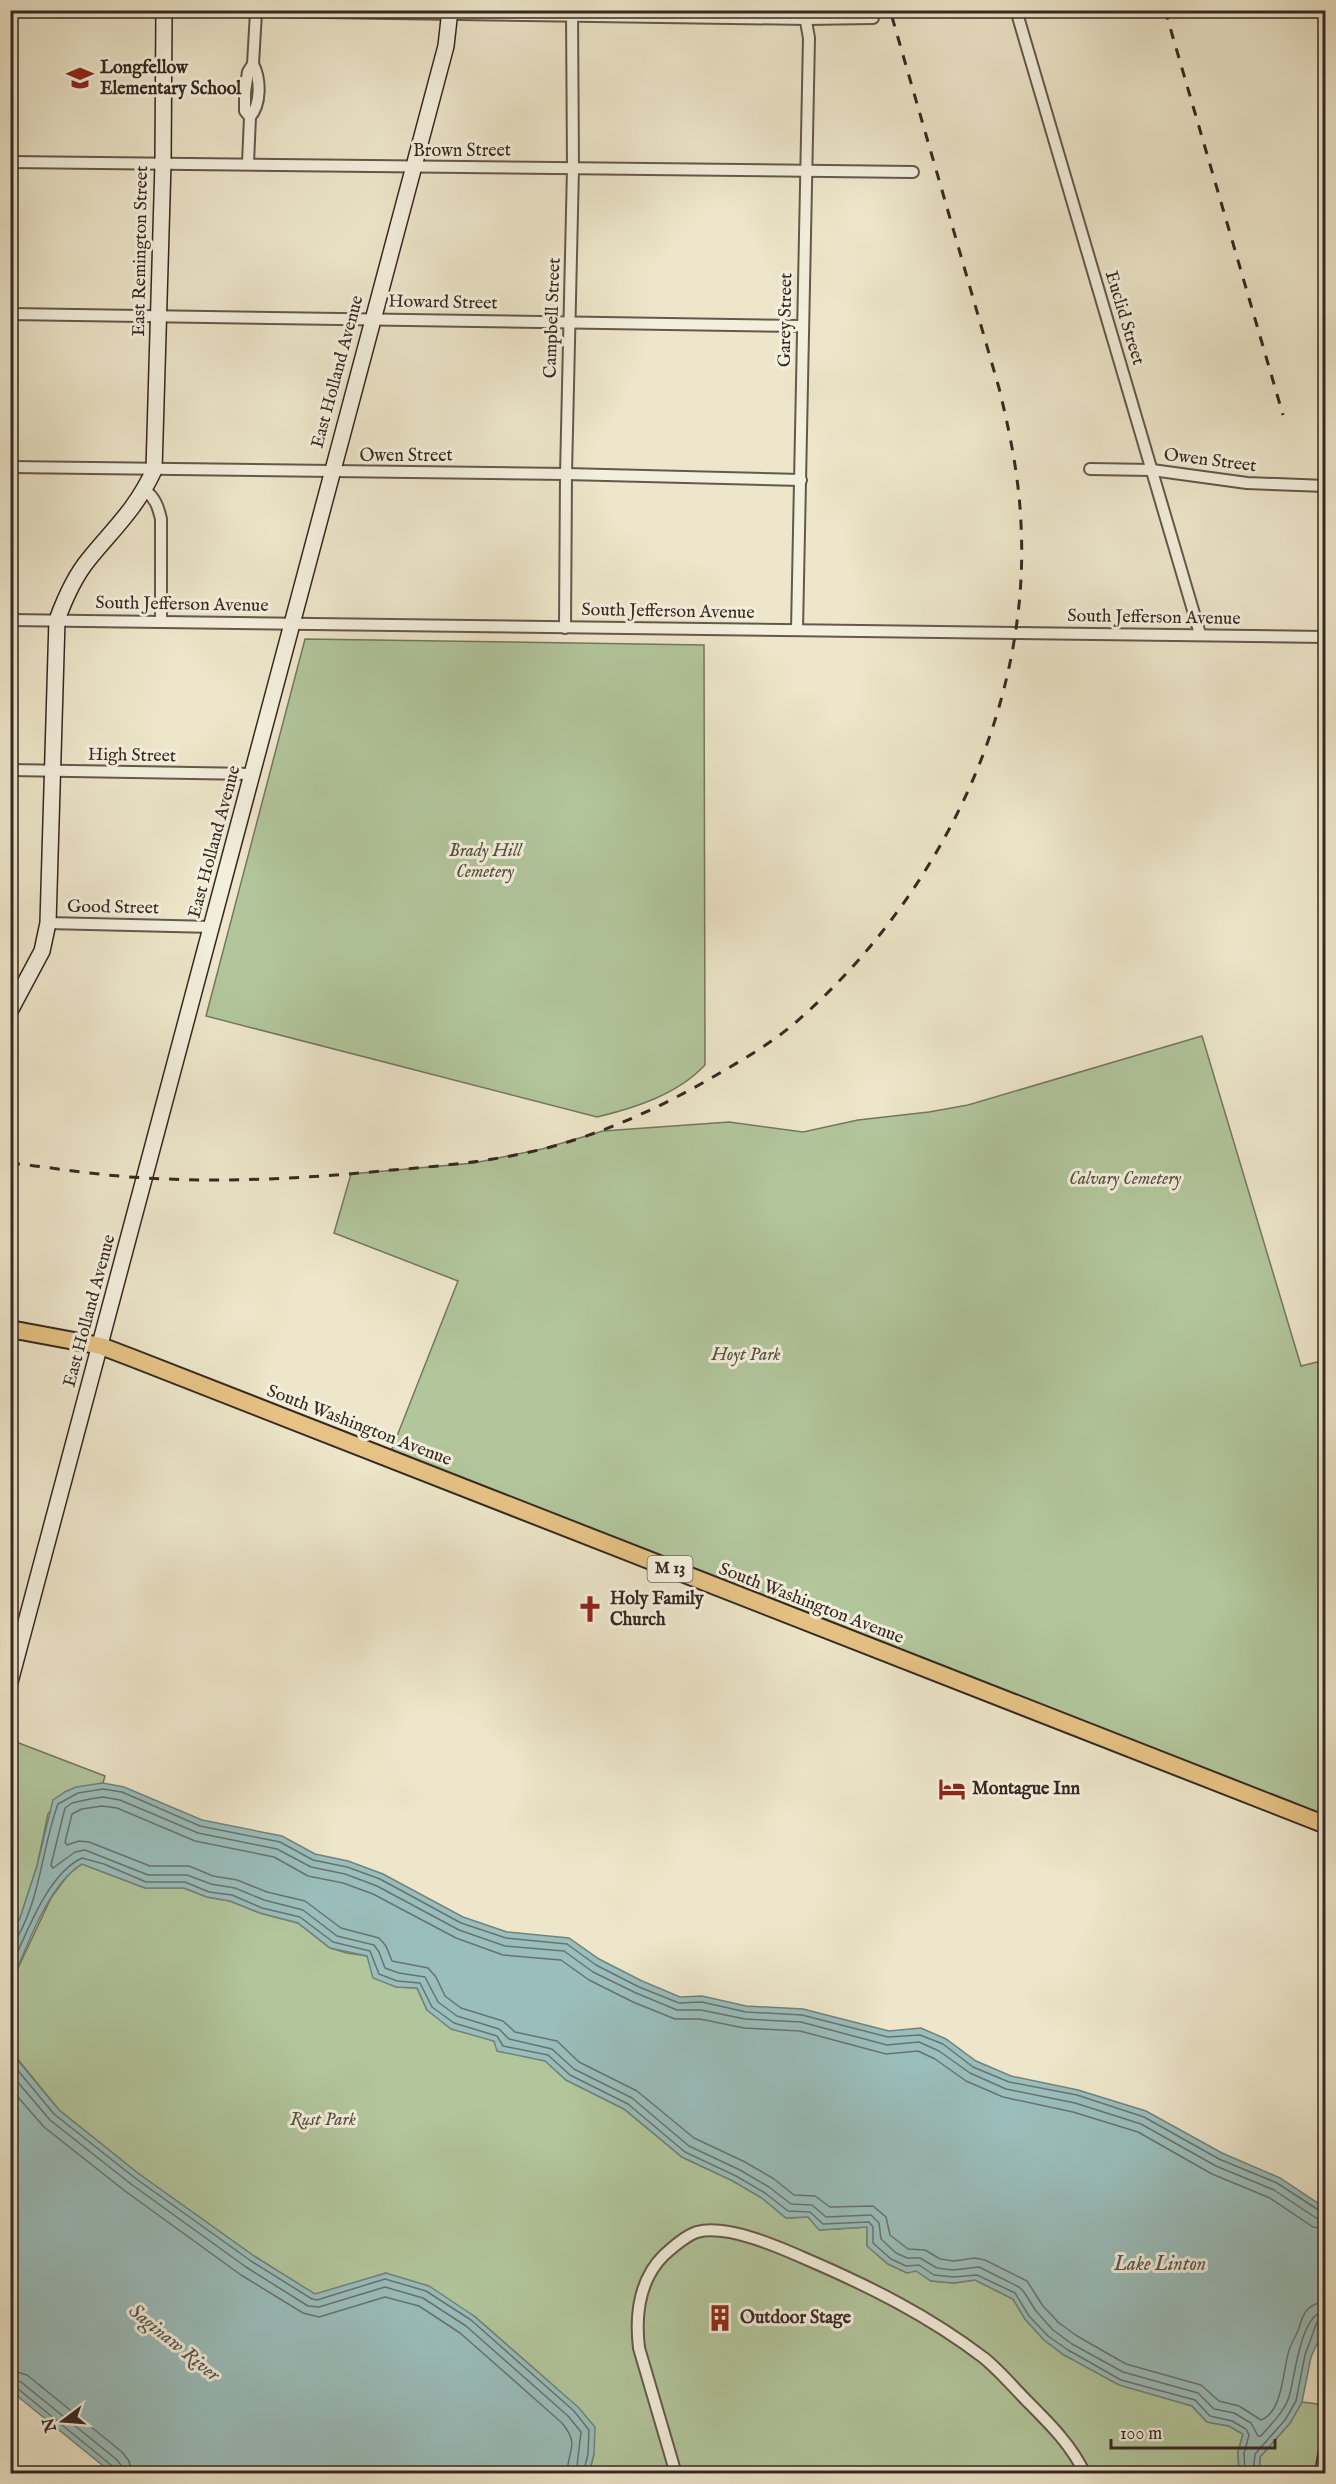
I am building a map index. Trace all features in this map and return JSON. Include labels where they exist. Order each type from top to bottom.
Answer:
[{"type":"main road","name":"East Remington Street","points":[[10,1011],[39,958],[48,923],[57,620],[75,579],[89,559],[129,515],[145,490],[154,470],[163,163],[164,10]]},
{"type":"main road","name":"East Holland Avenue","points":[[10,1682],[15,1648],[101,1346],[446,46],[450,13]]},
{"type":"main road","name":"South Washington Avenue","points":[[10,1329],[101,1346],[1326,1825]]},
{"type":"main road","points":[[1323,2474],[1326,2455]]},
{"type":"street","points":[[181,10],[805,15],[873,18]]},
{"type":"street","name":"Euclid Street","points":[[1016,10],[1200,634]]},
{"type":"street","points":[[248,163],[249,117],[245,111],[244,92],[248,72],[253,64],[256,12]]},
{"type":"street","name":"Campbell Street","points":[[565,628],[573,168],[573,13]]},
{"type":"street","name":"Garey Street","points":[[797,630],[809,38],[805,15]]},
{"type":"street","name":"Brown Street","points":[[10,162],[913,172]]},
{"type":"street","name":"Howard Street","points":[[10,314],[802,326]]},
{"type":"street","name":"Owen Street","points":[[10,467],[566,474],[801,480]]},
{"type":"street","name":"Owen Street","points":[[1090,469],[1152,470],[1247,483],[1326,486]]},
{"type":"street","points":[[145,490],[153,496],[161,519],[161,622]]},
{"type":"street","name":"South Jefferson Avenue","points":[[10,620],[1326,637]]},
{"type":"street","name":"High Street","points":[[10,770],[253,774]]},
{"type":"street","name":"Good Street","points":[[48,923],[213,927]]},
{"type":"street","points":[[676,2474],[639,2348],[637,2327],[639,2306],[645,2280],[658,2261],[674,2245],[698,2232],[730,2232],[786,2250],[816,2263],[865,2285],[933,2321],[986,2360],[1051,2425],[1077,2457],[1085,2474]]},
{"type":"green space","name":"Brady Hill Cemetery","points":[[305,639],[704,645],[705,1065],[669,1092],[626,1109],[597,1117],[206,1016]]},
{"type":"green space","name":"Hoyt Park","points":[[1202,1036],[1301,1366],[1325,1360],[1325,1825],[388,1459],[458,1281],[334,1233],[351,1174],[474,1163],[542,1149],[603,1131],[729,1122],[803,1132],[858,1120],[929,1112],[968,1105]]},
{"type":"green space","points":[[11,1740],[105,1776],[103,1783],[65,1792],[48,1814],[37,1866],[20,1918],[11,1937]]},
{"type":"green space","name":"Rust Park","points":[[82,1864],[145,1888],[184,1888],[207,1897],[230,1901],[260,1913],[298,1923],[330,1948],[367,1956],[396,1987],[417,1988],[427,2010],[527,2057],[545,2060],[566,2080],[624,2109],[682,2157],[733,2181],[762,2198],[786,2218],[808,2217],[820,2230],[867,2227],[867,2246],[888,2264],[907,2273],[916,2270],[931,2281],[954,2283],[975,2280],[1013,2299],[1025,2319],[1044,2340],[1064,2355],[1137,2389],[1192,2406],[1207,2422],[1229,2426],[1243,2434],[1238,2452],[1239,2473],[589,2473],[594,2454],[556,2388],[474,2316],[386,2273],[315,2295],[254,2256],[139,2174],[59,2110],[11,2051],[11,1983],[51,1898],[70,1872]]},
{"type":"green space","points":[[1302,2402],[1325,2405],[1326,2455],[1323,2473],[1259,2474],[1260,2457],[1290,2423]]},
{"type":"water","name":"Lake Linton","points":[[103,1783],[124,1787],[202,1820],[282,1836],[315,1854],[348,1861],[383,1874],[463,1917],[507,1932],[569,1938],[599,1959],[680,1997],[702,1996],[746,2006],[803,2009],[889,2031],[921,2028],[946,2039],[976,2061],[1011,2076],[1078,2090],[1146,2111],[1222,2153],[1280,2178],[1325,2208],[1326,2314],[1320,2337],[1311,2357],[1302,2402],[1290,2423],[1260,2457],[1259,2473],[1239,2473],[1238,2452],[1243,2434],[1229,2426],[1207,2422],[1192,2406],[1119,2385],[1064,2355],[1044,2340],[1025,2319],[1013,2299],[975,2280],[954,2283],[931,2281],[916,2271],[907,2273],[888,2264],[867,2246],[867,2227],[819,2230],[808,2217],[786,2218],[762,2198],[733,2181],[682,2157],[624,2109],[566,2080],[545,2061],[497,2051],[494,2041],[451,2029],[427,2010],[417,1988],[396,1987],[373,1978],[367,1956],[330,1948],[298,1923],[260,1913],[230,1901],[207,1897],[184,1888],[145,1888],[82,1864],[70,1874],[49,1901],[11,1983],[11,1937],[20,1918],[37,1866],[53,1800],[76,1787]]},
{"type":"water","name":"Saginaw River","points":[[10,2051],[59,2110],[139,2174],[254,2256],[315,2294],[386,2273],[429,2286],[474,2316],[578,2407],[595,2427],[594,2454],[589,2473],[112,2473],[11,2391]]},
{"type":"railway","points":[[10,1163],[130,1177],[239,1180],[430,1167],[487,1160],[543,1149],[637,1116],[704,1082],[761,1048],[795,1023],[846,974],[891,920],[931,861],[965,798],[991,732],[1010,664],[1020,594],[1021,524],[1013,455],[999,388],[890,10]]},
{"type":"railway","points":[[1165,10],[1283,415]]},
{"type":"place","name":"Longfellow Elementary School","points":[[80,78]]},
{"type":"place","name":"Holy Family Church","points":[[590,1609]]},
{"type":"place","name":"Montague Inn","points":[[952,1789]]},
{"type":"place","name":"Outdoor Stage","points":[[720,2318]]},
{"type":"park label","name":"Calvary Cemetery","points":[[1125,1179]]}]
